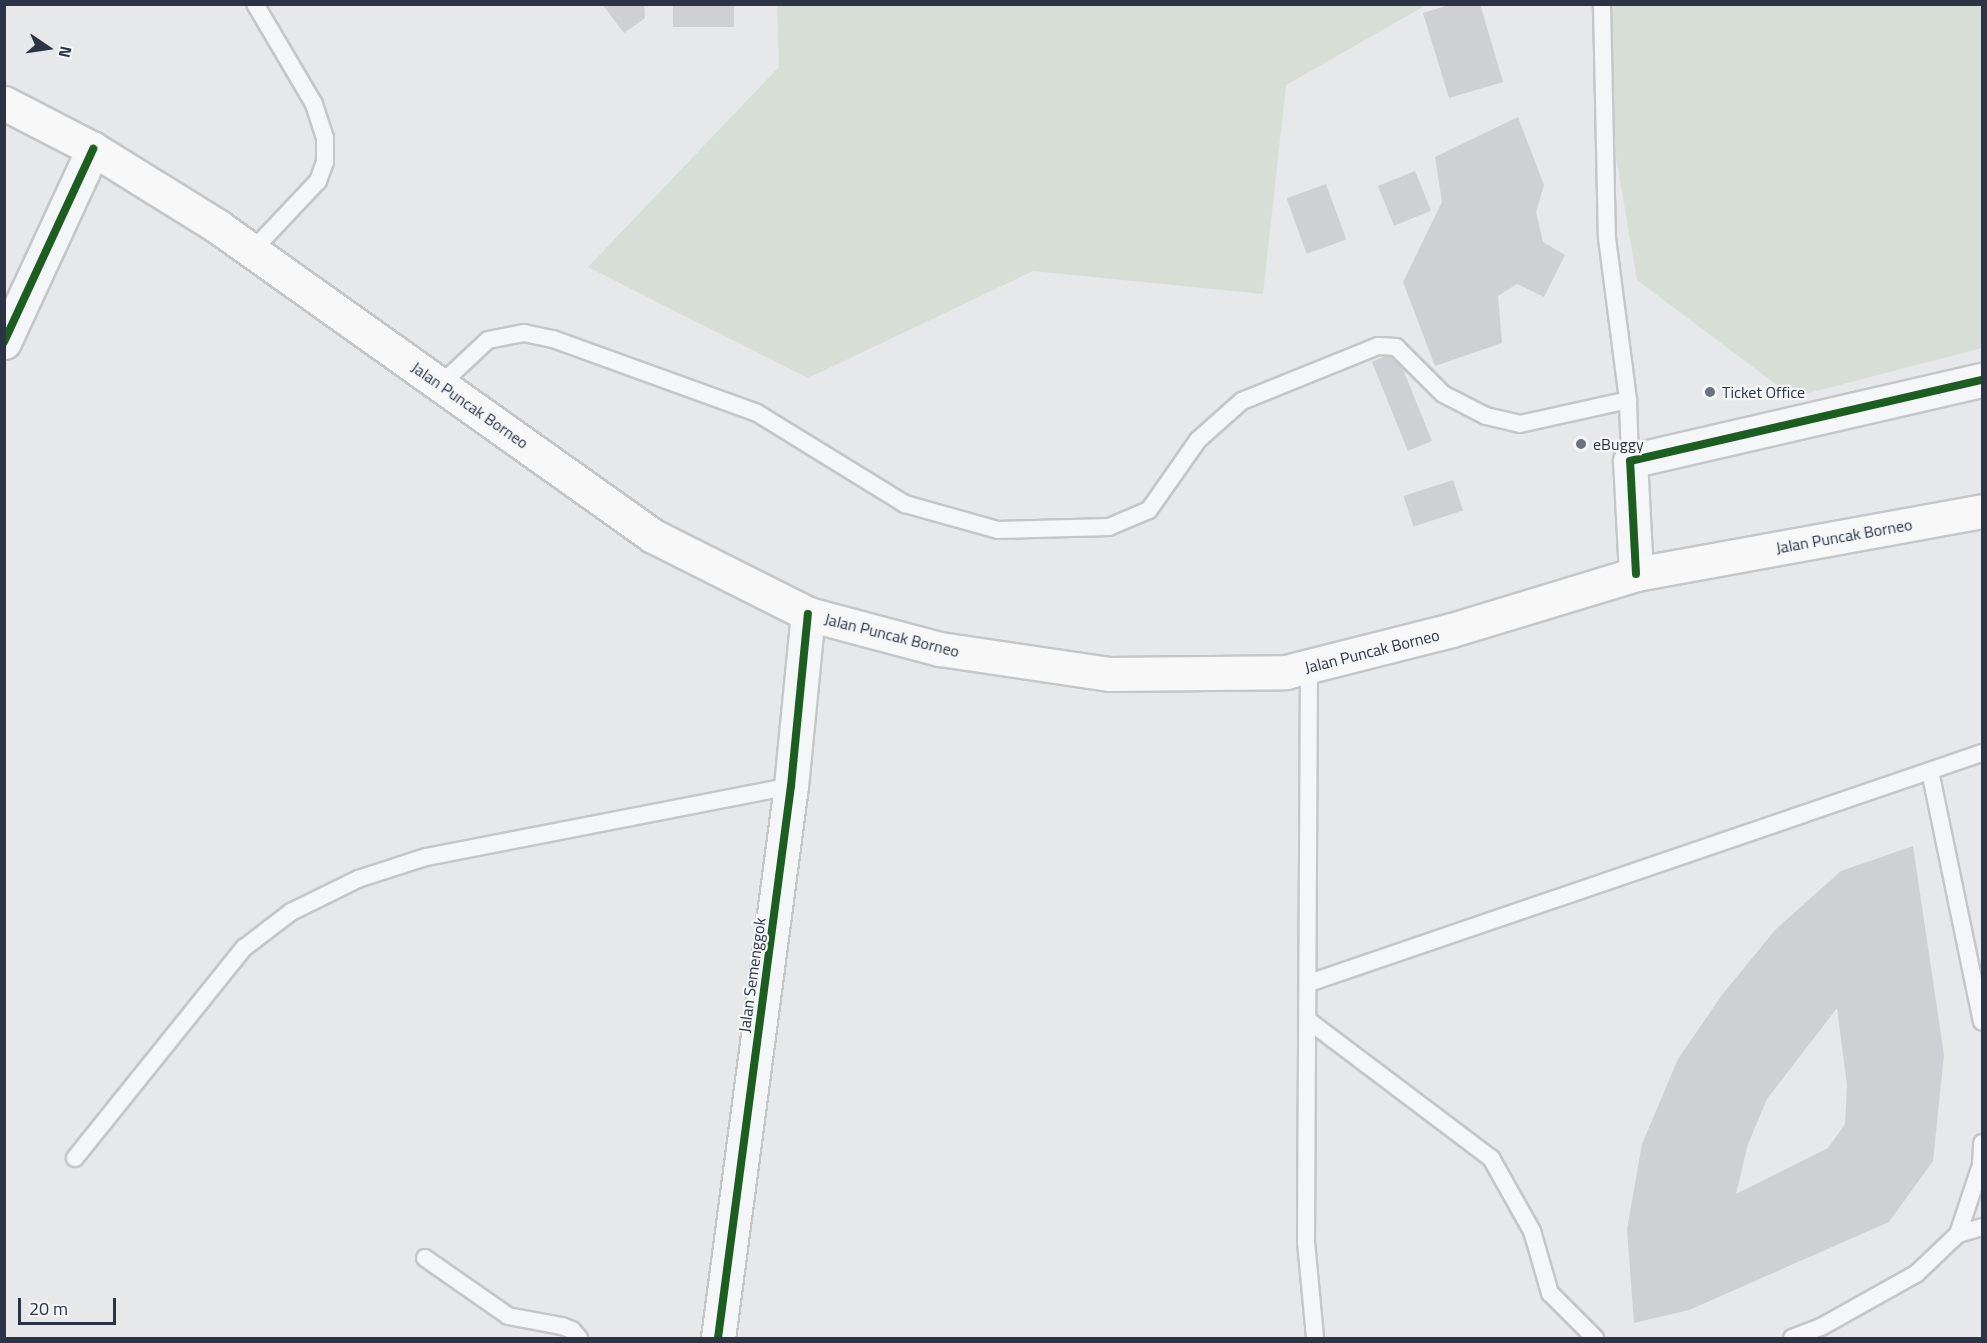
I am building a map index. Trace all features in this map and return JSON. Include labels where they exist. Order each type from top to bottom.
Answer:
[{"type":"main road","name":"Jalan Puncak Borneo","points":[[4,103],[93,149],[251,252],[441,384],[653,536],[808,614],[940,649],[1109,674],[1286,672],[1452,630],[1636,574],[1983,511]]},
{"type":"street","points":[[4,342],[93,149]]},
{"type":"street","points":[[1636,574],[1630,461],[1983,380]]},
{"type":"street","name":"Jalan Semenggok","points":[[718,1338],[791,786],[808,614]]},
{"type":"lane","points":[[251,252],[318,181],[325,162],[325,138],[314,104],[255,4]]},
{"type":"lane","points":[[1602,4],[1607,238],[1628,400],[1630,461]]},
{"type":"lane","points":[[441,384],[488,340],[524,333],[553,339],[757,413],[905,504],[998,530],[1109,527],[1149,510],[1198,440],[1242,401],[1378,346],[1396,347],[1443,393],[1486,416],[1520,424],[1628,400]]},
{"type":"lane","points":[[1309,667],[1309,1020],[1306,1242],[1315,1338]]},
{"type":"lane","points":[[1309,983],[1983,753]]},
{"type":"lane","points":[[1930,771],[1983,1022]]},
{"type":"lane","points":[[75,1158],[244,948],[291,912],[358,879],[426,857],[791,786]]},
{"type":"lane","points":[[1309,1020],[1491,1158],[1532,1231],[1550,1293],[1595,1338]]},
{"type":"lane","points":[[1958,1234],[1981,1165],[1983,1143]]},
{"type":"lane","points":[[1792,1338],[1821,1327],[1916,1274],[1958,1234],[1983,1227]]},
{"type":"lane","points":[[425,1258],[508,1316],[562,1326],[572,1330],[579,1338]]},
{"type":"shaded area","points":[[777,4],[1426,5],[1286,85],[1263,294],[1033,271],[808,378],[588,267],[779,67]]},
{"type":"shaded area","points":[[1590,5],[1982,5],[1982,348],[1793,397],[1637,280]]},
{"type":"building","points":[[602,4],[644,4],[645,18],[624,33]]},
{"type":"building","points":[[673,4],[734,4],[734,27],[673,27]]},
{"type":"building","points":[[1453,4],[1480,4],[1503,82],[1449,98],[1423,13]]},
{"type":"building","points":[[1518,117],[1544,185],[1536,212],[1543,242],[1565,255],[1544,297],[1517,284],[1498,296],[1502,343],[1435,366],[1403,282],[1442,202],[1435,157]]},
{"type":"building","points":[[1415,171],[1431,211],[1394,226],[1378,186]]},
{"type":"building","points":[[1326,184],[1346,239],[1307,254],[1287,198]]},
{"type":"building","points":[[1396,352],[1432,441],[1408,451],[1372,362]]},
{"type":"building","points":[[1453,480],[1463,510],[1413,527],[1404,496]]},
{"type":"building","points":[[1913,846],[1944,1055],[1933,1161],[1889,1222],[1689,1310],[1634,1323],[1627,1229],[1642,1144],[1678,1059],[1722,995],[1776,929],[1841,871]],"holes":[[[1837,1008],[1847,1085],[1845,1124],[1828,1148],[1736,1194],[1748,1144],[1767,1099]]]},
{"type":"cycle path","points":[[4,342],[93,149]]},
{"type":"cycle path","points":[[1636,574],[1630,461],[1982,380]]},
{"type":"cycle path","points":[[718,1338],[791,786],[808,614]]},
{"type":"place","name":"Ticket Office","points":[[1710,392]]},
{"type":"place","name":"eBuggy","points":[[1581,444]]}]
